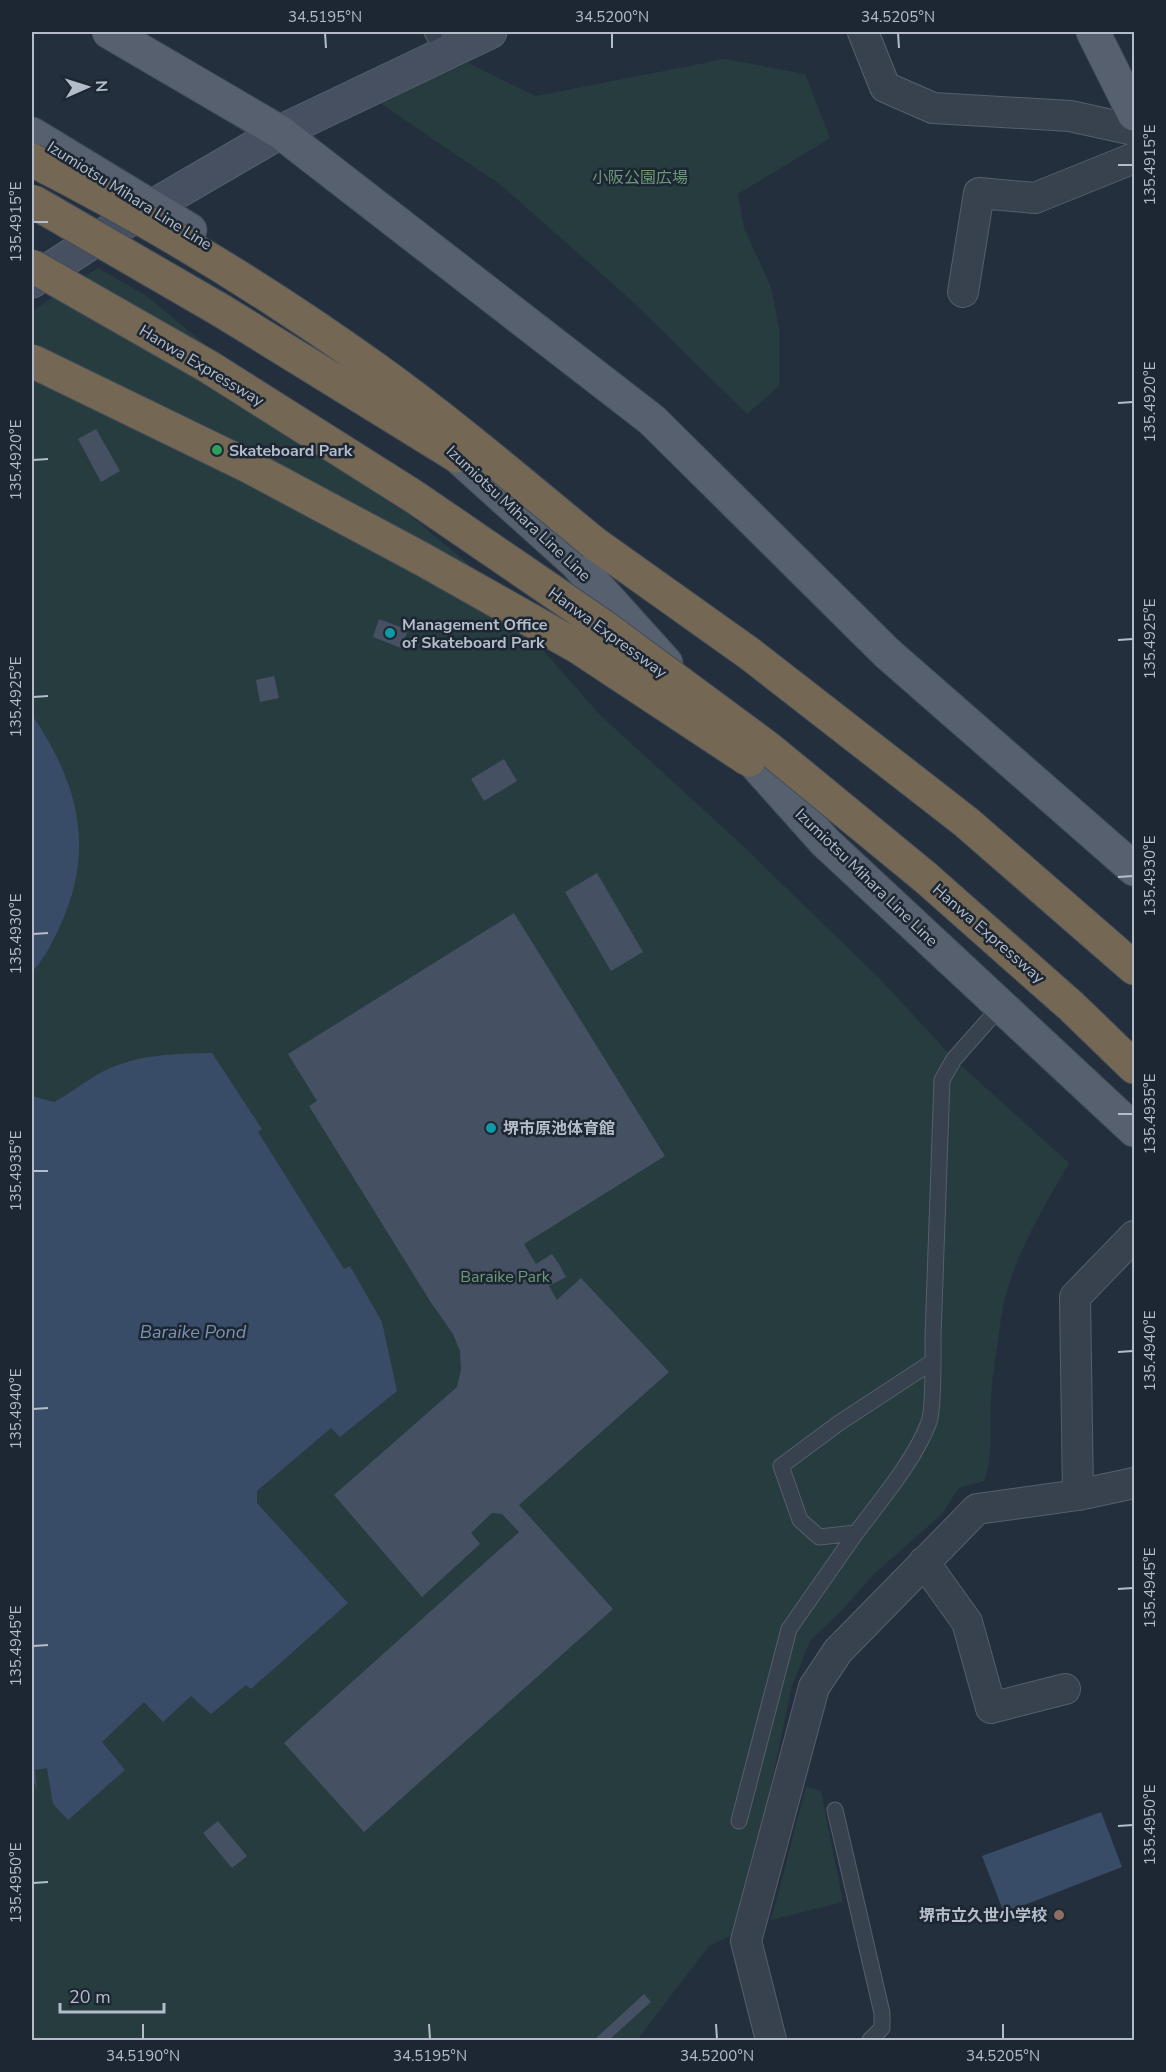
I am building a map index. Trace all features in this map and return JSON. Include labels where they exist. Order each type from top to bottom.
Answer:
[{"type":"highway","points":[[32,160],[107,198],[236,276],[373,367],[469,440],[594,543]]},
{"type":"highway","points":[[32,201],[382,407],[594,543],[750,654],[966,822],[1134,968]]},
{"type":"highway","name":"Hanwa Expressway","points":[[32,266],[209,367],[413,496],[603,626],[759,742],[925,877],[1071,1006],[1134,1067]]},
{"type":"highway","points":[[32,361],[250,467],[422,559],[578,647],[925,877]]},
{"type":"main road","points":[[109,32],[280,132],[652,420],[887,652],[1134,869]]},
{"type":"main road","points":[[1093,32],[1134,114]]},
{"type":"main road","name":"Izumiotsu Mihara Line Line","points":[[32,134],[202,237],[301,317],[576,562],[825,842],[1134,1130]]},
{"type":"street","points":[[32,281],[98,238],[438,42],[490,32]]},
{"type":"street","points":[[863,32],[885,87],[933,108],[1070,116],[1134,130]]},
{"type":"street","points":[[963,292],[979,193],[1035,198],[1134,158]]},
{"type":"street","points":[[1078,1495],[1075,1297],[1134,1236]]},
{"type":"street","points":[[771,2040],[746,1941],[814,1687],[838,1651],[977,1509],[1078,1495],[1134,1483]]},
{"type":"street","points":[[924,1562],[966,1622],[991,1708],[1065,1689]]},
{"type":"lane","points":[[738,1821],[789,1629],[899,1475],[930,1421],[942,1080],[954,1059],[1001,1006]]},
{"type":"lane","points":[[856,1533],[819,1537],[800,1520],[781,1466],[839,1423],[932,1362]]},
{"type":"lane","points":[[835,1810],[882,2013],[882,2028],[870,2040]]},
{"type":"green space","name":"小阪公園広場","points":[[725,59],[805,74],[830,138],[738,194],[744,228],[771,287],[779,328],[779,386],[747,414],[631,300],[502,186],[377,101],[468,63],[536,96]]},
{"type":"green space","name":"Baraike Park","points":[[98,268],[148,297],[466,562],[600,715],[741,844],[879,978],[954,1059],[1069,1163],[1026,1241],[1004,1304],[992,1390],[989,1461],[984,1481],[959,1488],[941,1515],[873,1575],[844,1608],[810,1641],[792,1686],[753,1870],[736,1933],[709,1946],[637,2040],[32,2040],[32,311]]},
{"type":"green space","points":[[806,1787],[821,1791],[843,1902],[771,1920]]},
{"type":"water","points":[[32,715],[61,765],[71,791],[77,817],[79,843],[77,870],[71,898],[51,944],[32,972]]},
{"type":"water","name":"Baraike Pond","points":[[212,1053],[262,1129],[258,1132],[344,1269],[350,1266],[382,1322],[397,1391],[340,1437],[331,1428],[257,1491],[257,1503],[348,1603],[251,1689],[246,1685],[211,1714],[191,1696],[163,1722],[144,1702],[102,1742],[125,1770],[68,1820],[53,1804],[47,1768],[35,1770],[37,1790],[32,1776],[32,1096],[54,1102],[102,1072],[142,1058]]},
{"type":"water","points":[[1101,1812],[1122,1867],[1004,1913],[982,1856]]},
{"type":"building","points":[[96,429],[120,471],[101,482],[78,439]]},
{"type":"building","name":"Management Office of Skateboard Park","points":[[379,619],[408,630],[401,648],[373,637]]},
{"type":"building","points":[[274,676],[279,698],[260,702],[256,680]]},
{"type":"building","points":[[504,759],[517,781],[484,801],[471,779]]},
{"type":"building","points":[[597,873],[643,952],[611,971],[565,892]]},
{"type":"building","points":[[514,913],[665,1156],[524,1244],[536,1264],[552,1254],[559,1264],[566,1277],[549,1286],[557,1300],[581,1278],[669,1372],[519,1505],[613,1609],[364,1832],[284,1743],[519,1532],[502,1514],[492,1513],[471,1533],[480,1544],[422,1597],[334,1495],[457,1387],[461,1370],[460,1351],[453,1334],[430,1301],[309,1106],[317,1101],[288,1054]]},
{"type":"building","points":[[218,1821],[247,1856],[232,1868],[203,1833]]},
{"type":"building","points":[[644,1994],[651,2002],[609,2040],[594,2040]]},
{"type":"place","name":"Skateboard Park","points":[[217,450]]},
{"type":"place","name":"Management Office of Skateboard Park","points":[[390,633]]},
{"type":"place","name":"堺市原池体育館","points":[[491,1128]]},
{"type":"place","name":"堺市立久世小学校","points":[[1059,1915]]}]
